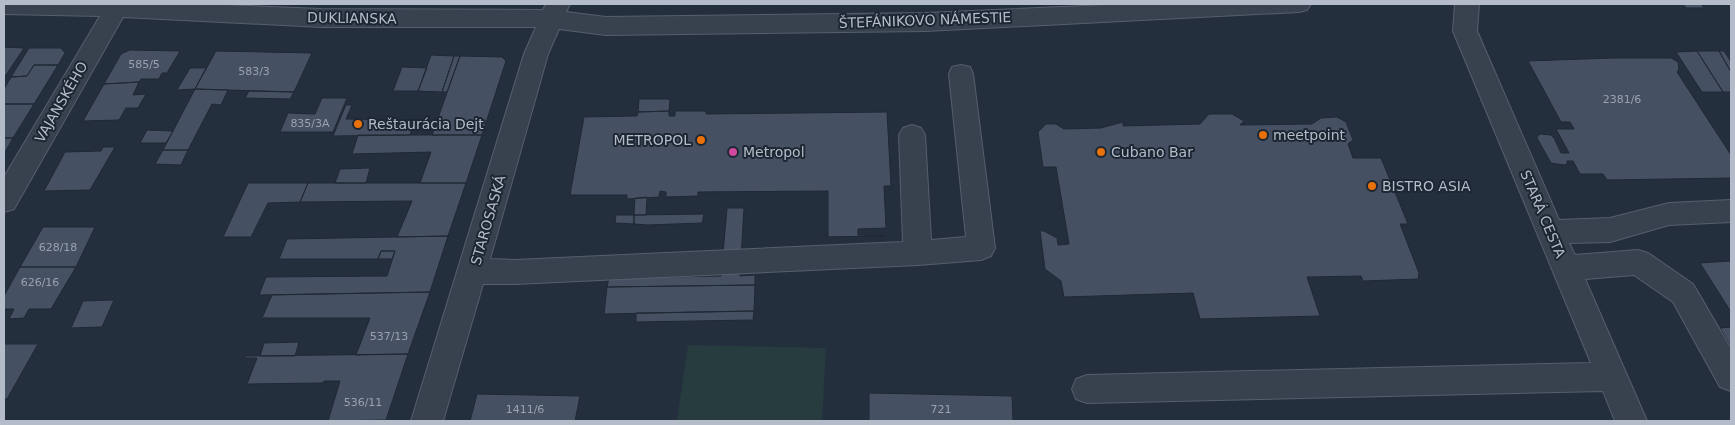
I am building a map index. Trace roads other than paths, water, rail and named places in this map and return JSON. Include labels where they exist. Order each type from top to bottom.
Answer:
[{"type":"street","name":"ŠTEFÁNIKOVO NÁMESTIE","points":[[554,11],[606,26],[925,22],[993,11],[1299,4]]},
{"type":"street","name":"STARÁ CESTA","points":[[1467,4],[1465,30],[1631,421]]},
{"type":"street","name":"DUKLIANSKA","points":[[4,6],[118,6],[321,18],[554,11]]},
{"type":"street","name":"VAJANSKÉHO","points":[[4,201],[118,6]]},
{"type":"street","name":"STAROSASKÁ","points":[[427,421],[536,54],[554,11]]},
{"type":"street","points":[[473,271],[534,271],[918,253],[981,248],[961,74]]},
{"type":"street","points":[[912,134],[918,253]]},
{"type":"street","points":[[1550,232],[1610,230],[1669,214],[1731,211]]},
{"type":"street","points":[[1566,268],[1638,262],[1683,293],[1731,376]]},
{"type":"street","points":[[1087,389],[1612,377]]},
{"type":"place","name":"Reštaurácia Dejt","points":[[358,124]]},
{"type":"place","name":"meetpoint","points":[[1263,135]]},
{"type":"place","name":"METROPOL","points":[[701,140]]},
{"type":"place","name":"Metropol","points":[[733,152]]},
{"type":"place","name":"Cubano Bar","points":[[1101,152]]},
{"type":"place","name":"BISTRO ASIA","points":[[1372,186]]}]
